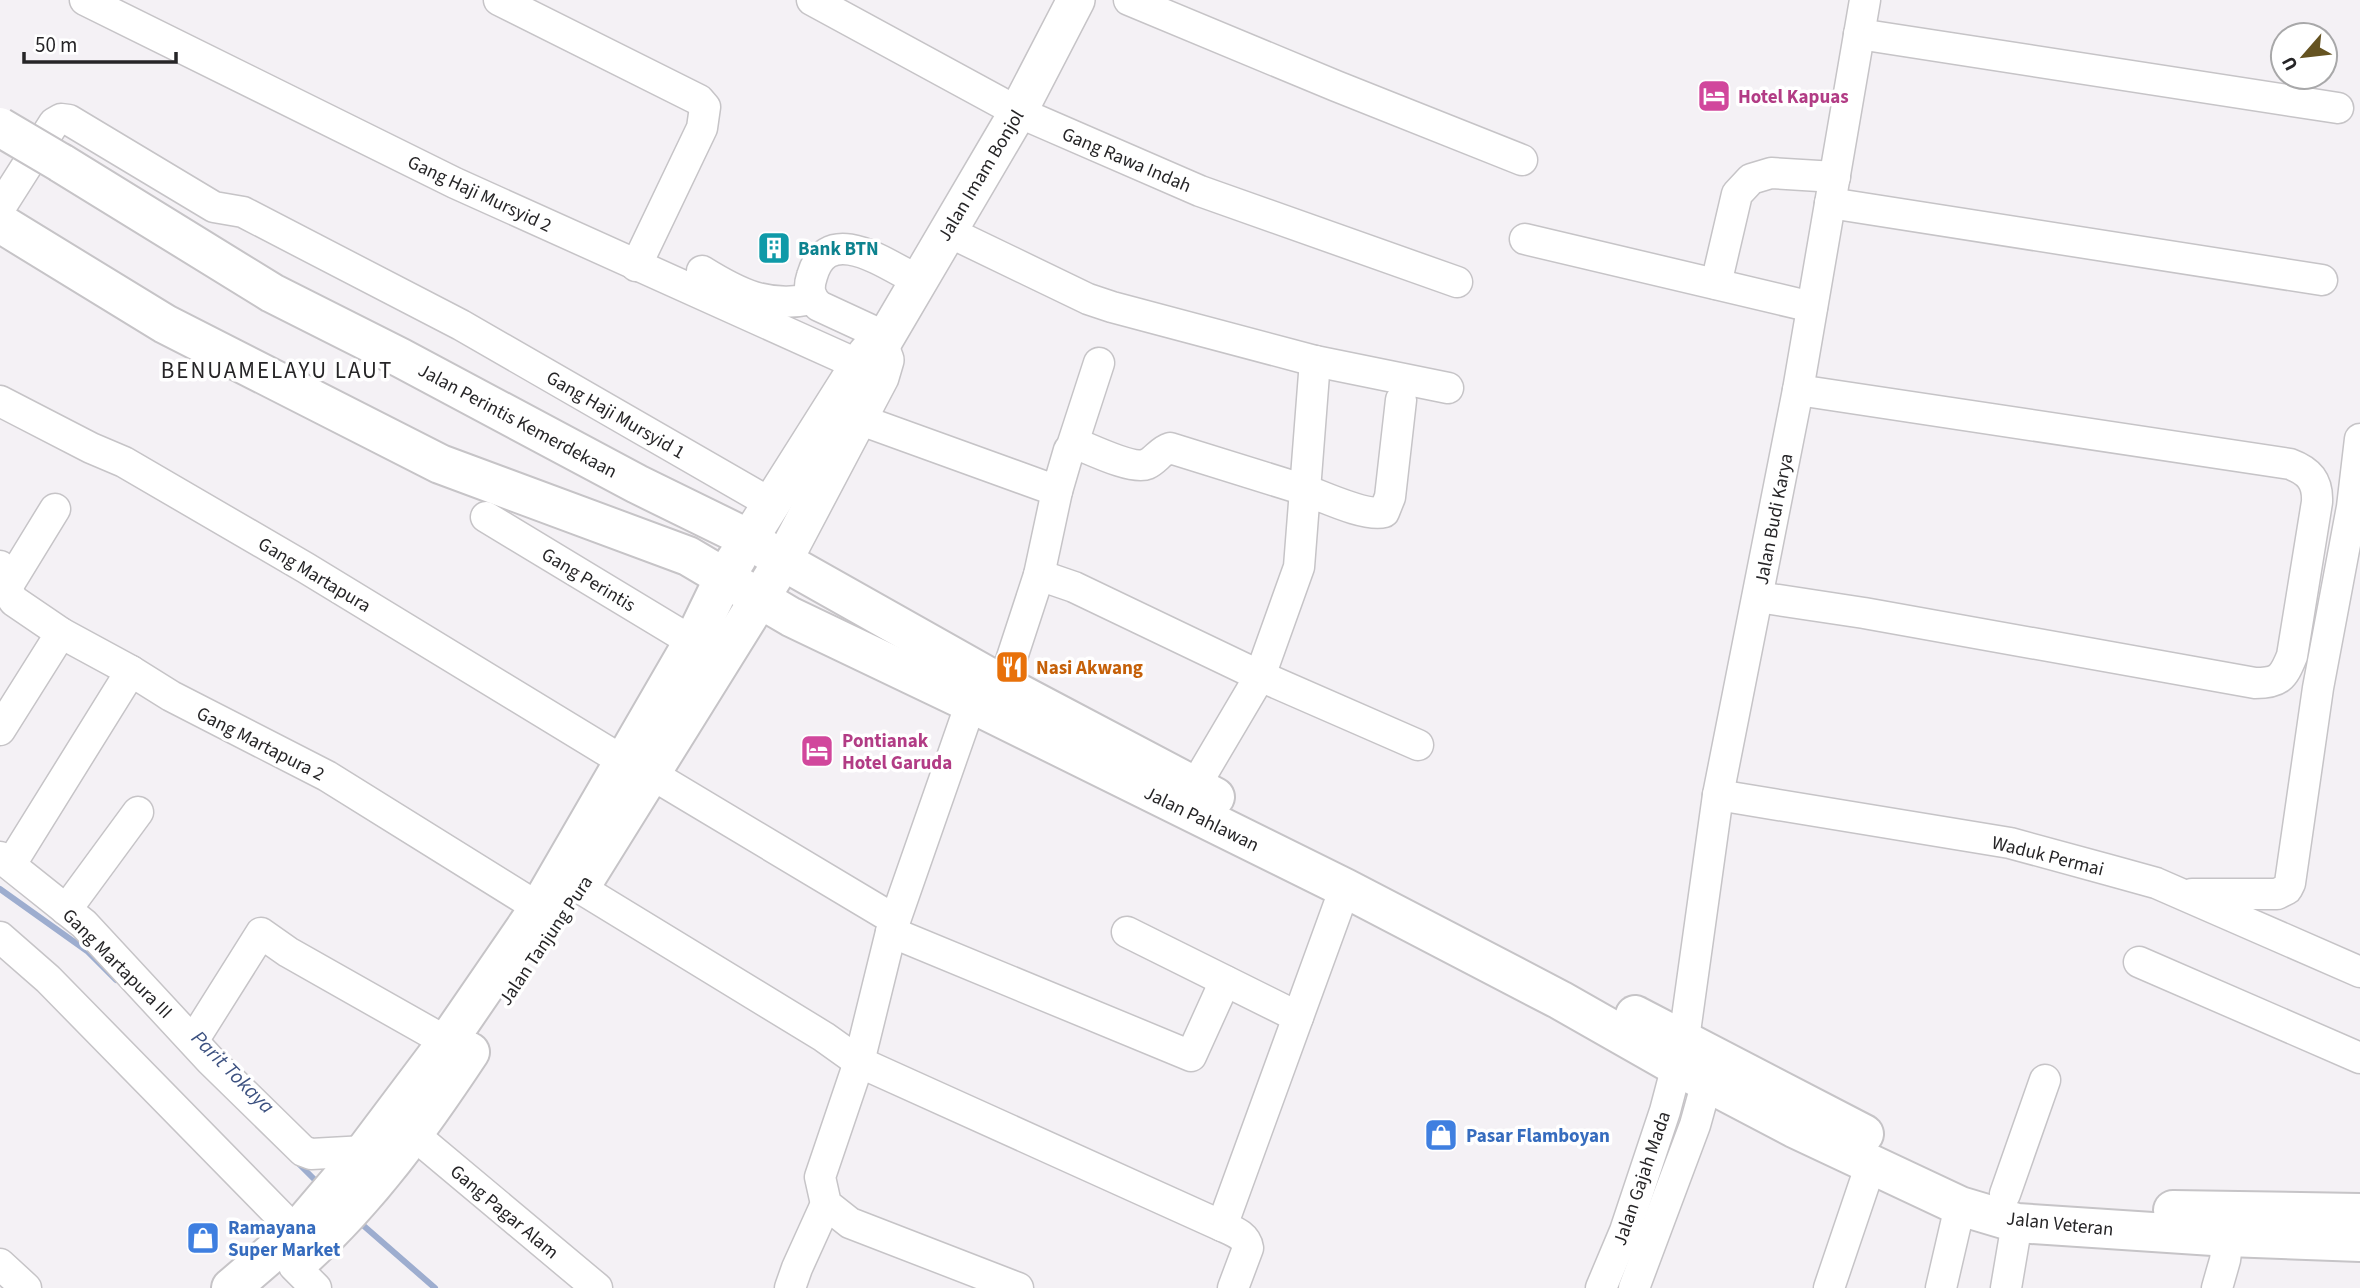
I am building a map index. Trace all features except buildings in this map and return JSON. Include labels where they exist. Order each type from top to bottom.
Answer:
[{"type":"highway","name":"Jalan Perintis Kemerdekaan","points":[[0,127],[272,293],[401,358],[637,484],[749,539]]},
{"type":"highway","points":[[0,223],[165,324],[440,464],[688,556],[724,578]]},
{"type":"highway","name":"Jalan Pahlawan","points":[[749,539],[987,694],[1345,888],[1560,1000],[1695,1060]]},
{"type":"highway","name":"Jalan Tanjung Pura","points":[[231,1288],[298,1264],[363,1168],[428,1091],[580,888],[693,642],[724,578],[749,539]]},
{"type":"highway","name":"Jalan Tanjung Pura","points":[[363,1168],[413,1134],[447,1042],[637,768],[760,599],[783,561]]},
{"type":"highway","name":"Jalan Pahlawan","points":[[724,578],[760,599],[987,694],[1195,786],[1356,867],[1567,981],[1695,1060]]},
{"type":"highway","name":"Jalan Veteran","points":[[1695,1060],[1794,1128],[1960,1206],[2011,1208],[2228,1237],[2360,1242]]},
{"type":"highway","name":"Jalan Veteran","points":[[1695,1060],[1867,1136],[1968,1184],[2011,1208]]},
{"type":"highway","name":"Jalan Veteran","points":[[2011,1208],[2017,1197],[2161,1210],[2360,1213]]},
{"type":"main road","name":"Jalan Imam Bonjol","points":[[749,539],[770,503],[876,356],[1018,112],[1071,2]]},
{"type":"main road","name":"Jalan Imam Bonjol","points":[[783,561],[858,419],[876,356]]},
{"type":"street","name":"Gang Haji Mursyid 2","points":[[85,0],[455,183],[636,266],[876,356]]},
{"type":"street","points":[[499,0],[699,100],[705,107],[702,128],[636,266]]},
{"type":"street","name":"Gang Rawa Indah","points":[[812,0],[1018,112],[1200,191],[1457,282]]},
{"type":"street","points":[[1129,0],[1522,160]]},
{"type":"street","name":"Jalan Budi Karya","points":[[1695,1060],[1718,795],[1798,390],[1865,0]]},
{"type":"street","points":[[1859,34],[2338,108]]},
{"type":"street","name":"Gang Haji Mursyid 1","points":[[0,208],[54,122],[69,120],[214,207],[243,212],[461,325],[770,503]]},
{"type":"street","points":[[1716,285],[1737,194],[1751,179],[1771,173],[1832,190],[2322,279]]},
{"type":"street","points":[[947,231],[1088,299],[1315,361],[1448,388]]},
{"type":"street","points":[[1525,239],[1812,307]]},
{"type":"street","points":[[876,356],[812,299],[809,288],[816,263],[823,255],[838,248],[869,254],[919,281]]},
{"type":"street","points":[[702,271],[755,299],[793,303],[812,299]]},
{"type":"street","points":[[1195,786],[1260,676],[1299,567],[1315,361]]},
{"type":"street","points":[[790,1288],[826,1204],[820,1177],[859,1062],[893,926],[987,694],[1039,575],[1057,491],[1099,363]]},
{"type":"street","points":[[1758,597],[1864,613],[2255,683],[2268,683],[2280,678],[2292,656],[2317,502],[2312,479],[2300,468],[2290,464],[1798,390]]},
{"type":"street","points":[[1072,446],[1077,444],[1134,465],[1146,465],[1170,447],[1377,514],[1384,512],[1390,497],[1401,400]]},
{"type":"street","name":"Gang Martapura","points":[[0,401],[124,462],[306,568],[893,926],[1191,1056],[1225,981]]},
{"type":"street","points":[[858,419],[1057,491]]},
{"type":"street","points":[[2181,894],[2277,894],[2287,889],[2290,883],[2318,688],[2352,507],[2360,439]]},
{"type":"street","points":[[3,577],[55,509]]},
{"type":"street","name":"Gang Perintis","points":[[486,517],[693,642]]},
{"type":"street","points":[[1039,575],[1074,587],[1260,676],[1418,745]]},
{"type":"street","name":"Gang Martapura 2","points":[[3,577],[14,601],[61,633],[172,696],[355,792],[539,908]]},
{"type":"street","points":[[0,730],[61,633]]},
{"type":"street","points":[[6,860],[131,671]]},
{"type":"street","name":"Waduk Permai","points":[[1718,795],[2010,843],[2156,883],[2360,972]]},
{"type":"street","points":[[66,910],[138,812]]},
{"type":"street","name":"Gang Martapura III","points":[[6,860],[83,924],[193,1041],[303,1151],[363,1168]]},
{"type":"street","points":[[580,888],[824,1037],[859,1062],[1245,1238],[1248,1248],[1233,1288]]},
{"type":"street","points":[[1222,1226],[1345,888]]},
{"type":"street","points":[[1127,932],[1298,1017]]},
{"type":"street","points":[[193,1041],[261,933],[288,952],[447,1042]]},
{"type":"street","points":[[0,937],[48,979],[298,1264]]},
{"type":"street","points":[[2139,962],[2360,1058]]},
{"type":"street","name":"Jalan Gajah Mada","points":[[1601,1288],[1625,1231],[1664,1111],[1695,1060]]},
{"type":"street","name":"Jalan Gajah Mada","points":[[1634,1288],[1695,1125],[1695,1060]]},
{"type":"street","points":[[2006,1288],[2011,1208],[2045,1080]]},
{"type":"street","name":"Gang Pagar Alam","points":[[413,1134],[597,1288]]},
{"type":"street","points":[[1829,1288],[1871,1164]]},
{"type":"street","points":[[826,1204],[850,1223],[1018,1288]]},
{"type":"street","points":[[1941,1288],[1960,1206]]},
{"type":"street","points":[[2217,1288],[2228,1237]]},
{"type":"street","points":[[0,1264],[26,1288]]},
{"type":"waterway","name":"Parit Tokaya","points":[[0,889],[87,951],[116,980]]},
{"type":"waterway","name":"Parit Tokaya","points":[[297,1162],[319,1184]]},
{"type":"waterway","name":"Parit Tokaya","points":[[357,1220],[435,1288]]},
{"type":"place","name":"Hotel Kapuas","points":[[1714,96]]},
{"type":"place","name":"Bank BTN","points":[[774,248]]},
{"type":"place","name":"Nasi Akwang","points":[[1012,667]]},
{"type":"place","name":"Pontianak Hotel Garuda","points":[[817,751]]},
{"type":"place","name":"Pasar Flamboyan","points":[[1441,1135]]},
{"type":"place","name":"Ramayana Super Market","points":[[203,1238]]},
{"type":"district","name":"BENUAMELAYU LAUT","points":[[277,370]]}]
